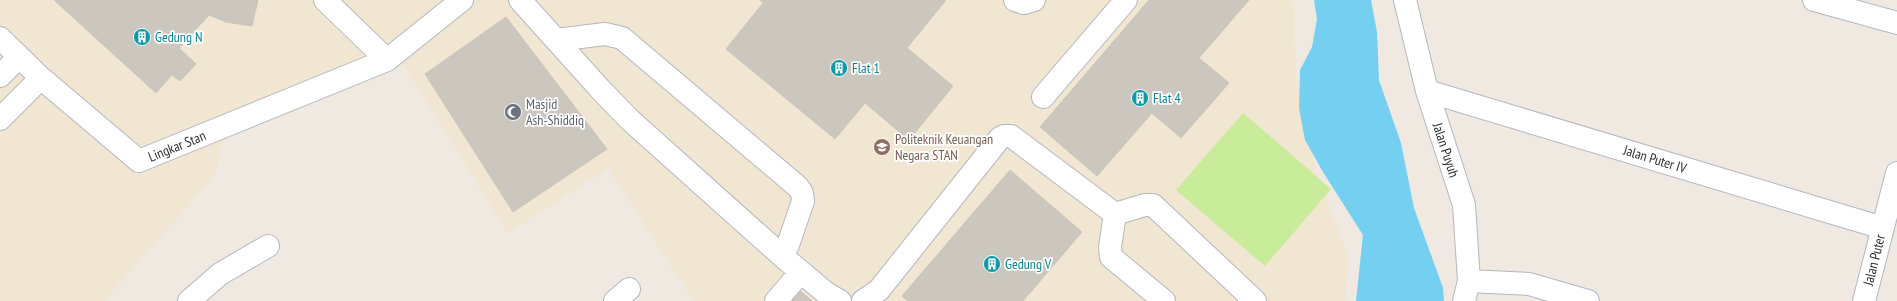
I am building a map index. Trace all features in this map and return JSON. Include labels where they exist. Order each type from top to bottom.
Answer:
[{"type":"street","points":[[325,0],[387,60]]},
{"type":"street","name":"Lingkar Stan","points":[[0,38],[41,78],[139,161],[387,60],[462,0]]},
{"type":"street","points":[[520,0],[630,120],[782,256],[826,292],[840,301]]},
{"type":"street","points":[[1016,0],[1024,3],[1034,0]]},
{"type":"street","points":[[1042,97],[1126,0]]},
{"type":"street","name":"Jalan Puyuh","points":[[1405,0],[1427,91],[1464,205],[1467,291]]},
{"type":"street","points":[[1814,0],[1897,23]]},
{"type":"street","points":[[556,40],[605,34],[622,38],[798,186],[802,193],[803,201],[788,245],[782,256]]},
{"type":"street","points":[[0,76],[20,57]]},
{"type":"street","points":[[0,119],[41,78]]},
{"type":"street","name":"Jalan Puter IV","points":[[1427,91],[1883,228]]},
{"type":"street","points":[[863,301],[879,290],[1000,138],[1004,136],[1010,136],[1115,214]]},
{"type":"street","name":"Jalan Puter","points":[[1864,301],[1897,173]]},
{"type":"street","points":[[1115,214],[1145,205],[1153,206],[1255,301]]},
{"type":"street","points":[[1115,214],[1110,247],[1111,257],[1164,301]]},
{"type":"street","points":[[189,301],[220,274],[268,246]]},
{"type":"street","points":[[776,301],[801,272]]},
{"type":"street","points":[[1467,291],[1529,284],[1588,301]]},
{"type":"shaded area","name":"Politeknik Keuangan Negara STAN","points":[[0,0],[1293,0],[1296,75],[1312,159],[1348,257],[1345,301],[694,301],[608,168],[508,233],[403,64],[224,134],[215,175],[104,301],[0,301]]},
{"type":"green space","points":[[1243,113],[1331,189],[1265,266],[1176,190]]},
{"type":"water","points":[[1314,0],[1371,0],[1377,32],[1379,80],[1401,143],[1414,208],[1443,288],[1444,301],[1356,301],[1363,235],[1323,172],[1305,140],[1299,108],[1300,70],[1312,47],[1317,19]]},
{"type":"building","name":"Gedung N","points":[[54,0],[258,0],[252,26],[226,22],[209,15],[179,48],[196,64],[180,81],[172,75],[156,93]]},
{"type":"building","name":"Flat 1","points":[[760,0],[946,0],[907,48],[953,86],[909,140],[865,103],[835,139],[726,49],[763,3]]},
{"type":"building","name":"Flat 4","points":[[1149,0],[1249,0],[1199,58],[1229,83],[1181,138],[1152,113],[1097,176],[1040,127]]},
{"type":"building","name":"Masjid Ash-Shiddiq","points":[[506,17],[607,149],[513,212],[425,74]]},
{"type":"building","name":"Gedung V","points":[[1010,170],[1082,232],[1023,301],[908,301],[902,296]]},
{"type":"building","points":[[798,289],[812,301],[788,301]]},
{"type":"place","name":"Gedung N","points":[[142,37]]},
{"type":"place","name":"Flat 1","points":[[839,68]]},
{"type":"place","name":"Flat 4","points":[[1140,98]]},
{"type":"place","name":"Masjid Ash-Shiddiq","points":[[513,112]]},
{"type":"place","name":"Politeknik Keuangan Negara STAN","points":[[882,147]]},
{"type":"place","name":"Gedung V","points":[[992,264]]}]
